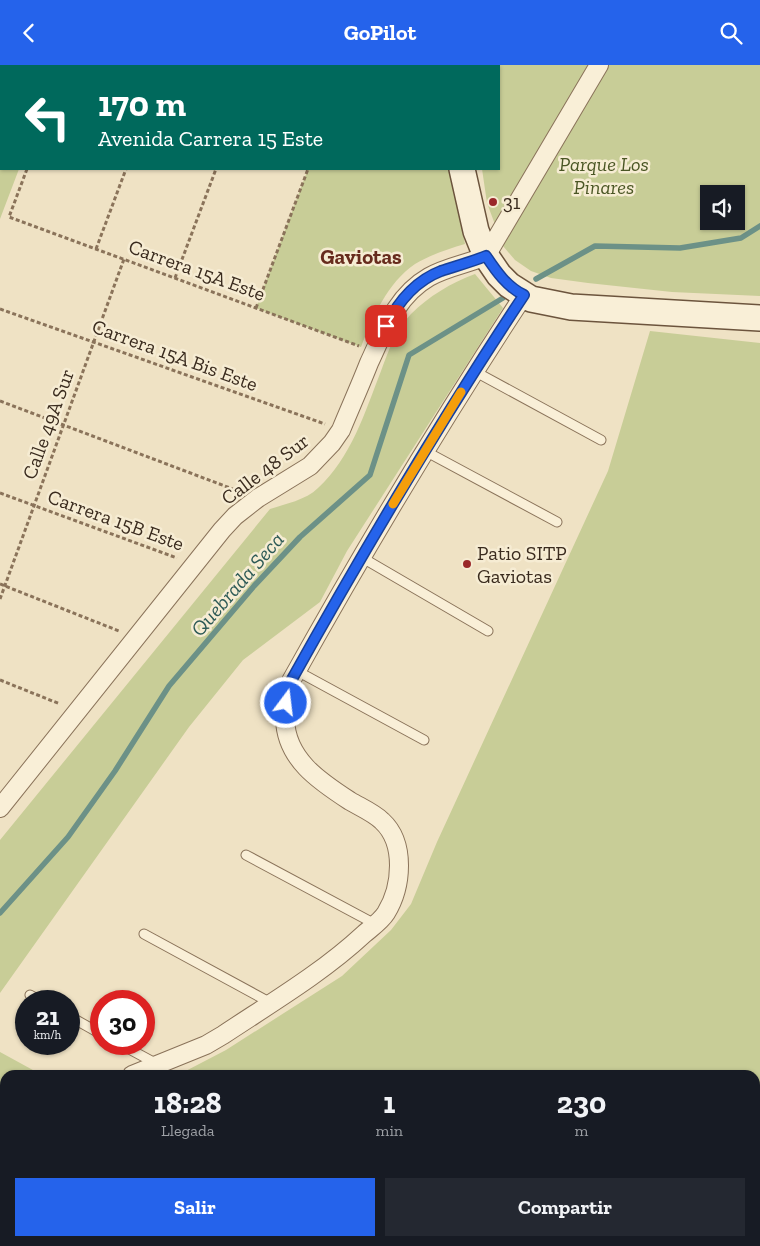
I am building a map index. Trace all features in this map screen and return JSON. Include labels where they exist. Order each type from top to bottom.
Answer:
[{"type":"main road","points":[[462,170],[476,231],[486,256],[492,266],[509,285],[531,299],[548,304],[571,307],[760,317]]},
{"type":"street","points":[[486,256],[599,65]]},
{"type":"street","name":"Calle 48 Sur","points":[[0,808],[222,530],[235,516],[258,498],[310,466],[332,443],[340,430],[392,314],[399,303],[428,277],[486,256]]},
{"type":"street","points":[[144,1070],[206,1045],[223,1035],[340,957],[385,914],[394,895],[398,880],[396,846],[382,821],[325,785],[308,770],[294,753],[286,732],[286,703],[291,681],[361,557],[474,371],[524,295]]},
{"type":"lane","points":[[474,371],[601,440]]},
{"type":"lane","points":[[425,451],[556,522]]},
{"type":"lane","points":[[361,557],[488,631]]},
{"type":"lane","points":[[297,671],[424,740]]},
{"type":"lane","points":[[246,855],[375,924]]},
{"type":"lane","points":[[144,934],[271,1003]]},
{"type":"lane","points":[[141,1055],[158,1064]]},
{"type":"path","name":"Carrera 15A Este","points":[[27,170],[9,217],[375,352]]},
{"type":"path","points":[[96,249],[126,170]]},
{"type":"path","points":[[175,278],[216,170]]},
{"type":"path","points":[[256,308],[308,170]]},
{"type":"path","name":"Calle 49A Sur","points":[[0,599],[124,259]]},
{"type":"path","name":"Carrera 15A Bis Este","points":[[0,309],[340,430]]},
{"type":"path","points":[[0,401],[258,498]]},
{"type":"path","name":"Carrera 15B Este","points":[[0,493],[194,565]]},
{"type":"path","points":[[0,585],[136,638]]},
{"type":"path","points":[[0,680],[77,711]]},
{"type":"green space","name":"Parque Los Pinares","points":[[500,65],[760,65],[760,296],[672,292],[551,278],[531,271],[515,260],[503,246],[487,203],[482,170],[500,170]]},
{"type":"green space","points":[[0,170],[19,170],[0,219]]},
{"type":"green space","points":[[308,170],[449,170],[465,244],[427,258],[405,272],[382,301],[361,347],[256,308]]},
{"type":"green space","points":[[475,274],[503,308],[347,551],[320,602],[243,660],[189,727],[0,993],[0,840],[270,509],[308,496],[330,476],[340,463],[356,434],[390,349],[397,334],[411,314],[449,286]]},
{"type":"green space","points":[[650,331],[760,343],[760,1070],[188,1070],[226,1050],[342,976],[391,930],[411,904],[437,842],[608,471]]},
{"type":"green space","points":[[0,1052],[33,1070],[0,1070]]},
{"type":"waterway","name":"Quebrada Seca","points":[[536,279],[595,246],[680,248],[741,238],[760,226]]},
{"type":"waterway","name":"Quebrada Seca","points":[[0,913],[68,837],[115,771],[169,686],[254,586],[300,537],[370,475],[409,355],[503,298]]},
{"type":"slow traffic","points":[[393,504],[461,392]]},
{"type":"place","name":"31","points":[[493,202]]},
{"type":"place","name":"Patio SITP Gaviotas","points":[[467,564]]},
{"type":"district","name":"Gaviotas","points":[[361,256]]},
{"type":"route","points":[[286,703],[291,681],[377,529],[474,371],[524,295],[519,293],[499,275],[486,256],[428,277],[399,303],[386,326]]}]
